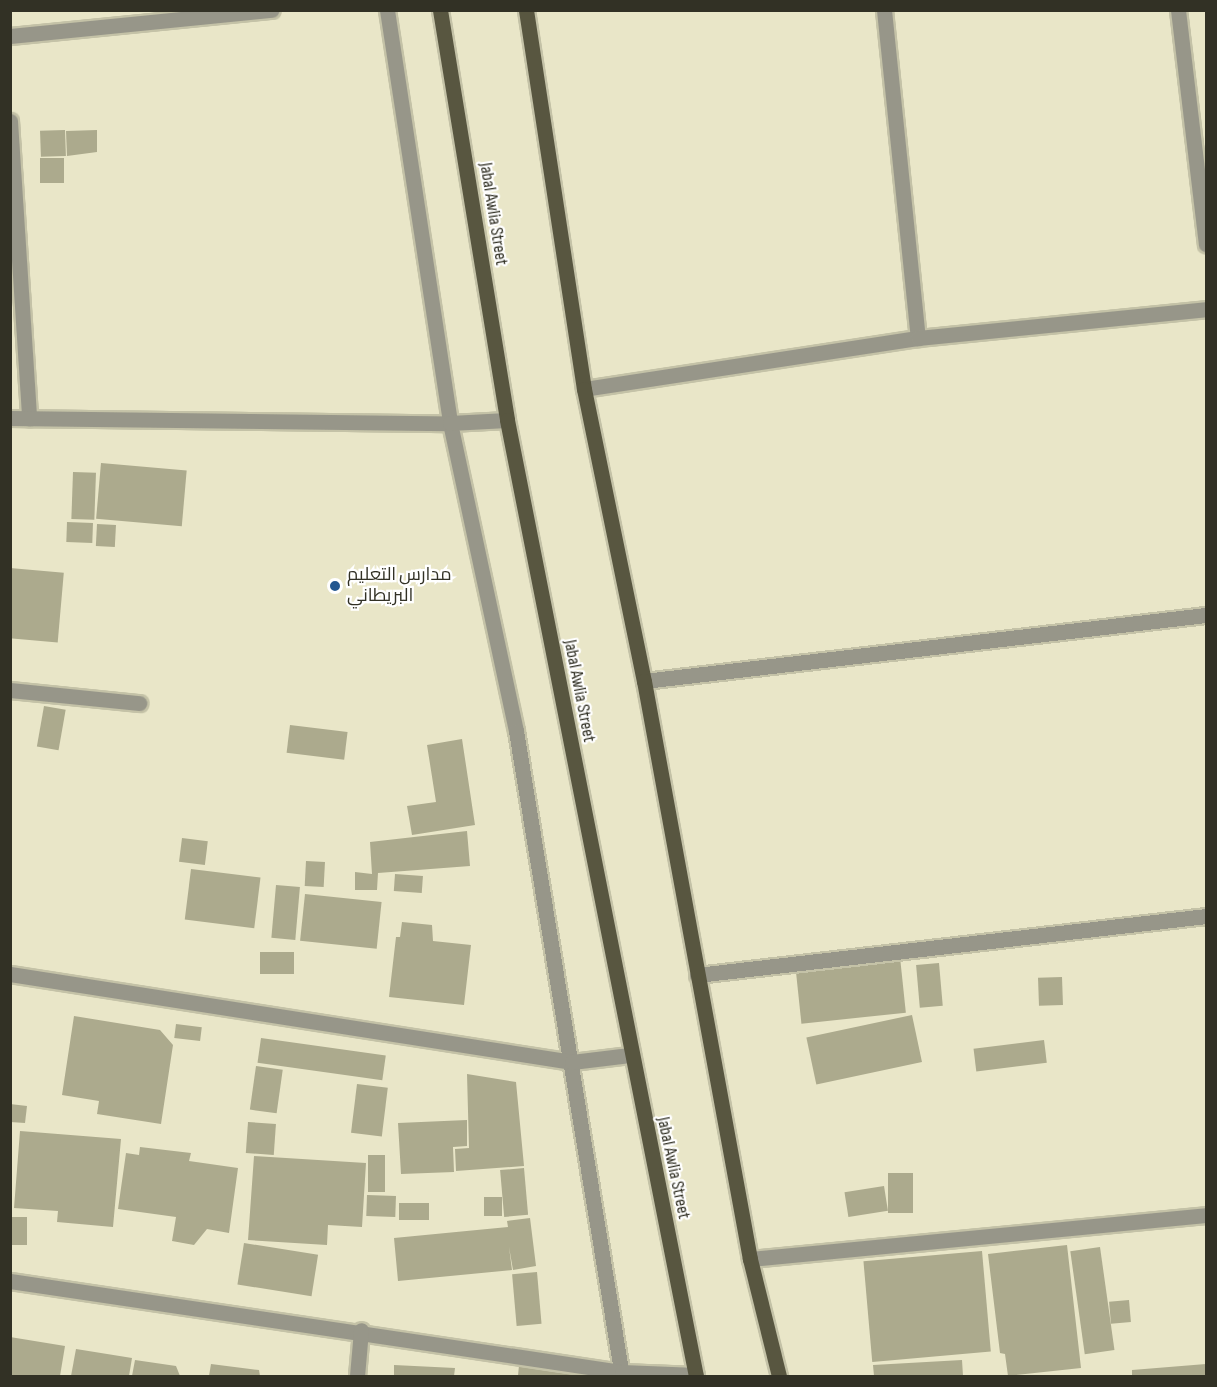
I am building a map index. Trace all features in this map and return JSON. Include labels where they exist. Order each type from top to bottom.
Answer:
[{"type":"main road","name":"Jabal Awlia Street","points":[[440,10],[507,420],[630,1055],[696,1376]]},
{"type":"main road","points":[[526,10],[584,389],[644,681],[750,1259],[780,1377]]},
{"type":"street","points":[[10,36],[272,10]]},
{"type":"street","points":[[387,10],[450,423],[516,731],[622,1375]]},
{"type":"street","points":[[884,10],[918,338]]},
{"type":"street","points":[[1178,10],[1206,244]]},
{"type":"street","points":[[10,121],[29,418]]},
{"type":"street","points":[[584,389],[918,338],[1206,309]]},
{"type":"street","points":[[10,418],[450,423],[507,420]]},
{"type":"street","points":[[644,681],[1206,615]]},
{"type":"street","points":[[10,690],[139,703]]},
{"type":"street","points":[[697,975],[1206,916]]},
{"type":"street","points":[[10,974],[572,1062],[630,1055]]},
{"type":"street","points":[[750,1259],[1206,1215]]},
{"type":"street","points":[[10,1281],[361,1330],[622,1375],[696,1376]]},
{"type":"street","points":[[357,1377],[361,1330]]},
{"type":"building","points":[[65,130],[66,156],[41,157],[40,131]]},
{"type":"building","points":[[97,130],[97,152],[67,156],[66,131]]},
{"type":"building","points":[[40,158],[64,158],[64,183],[40,183]]},
{"type":"building","points":[[101,463],[187,470],[182,526],[96,519]]},
{"type":"building","points":[[73,472],[96,473],[94,520],[71,519]]},
{"type":"building","points":[[67,522],[93,523],[92,543],[66,542]]},
{"type":"building","points":[[97,524],[116,525],[115,547],[96,546]]},
{"type":"building","points":[[10,568],[64,573],[58,642],[10,638]]},
{"type":"building","points":[[44,706],[66,710],[59,750],[37,746]]},
{"type":"building","points":[[290,725],[348,732],[344,760],[287,753]]},
{"type":"building","points":[[462,739],[475,825],[412,835],[407,806],[436,802],[427,745]]},
{"type":"building","points":[[467,831],[470,866],[378,873],[377,890],[355,890],[355,872],[372,874],[370,842]]},
{"type":"building","points":[[182,838],[208,841],[205,865],[179,862]]},
{"type":"building","points":[[306,861],[325,862],[324,887],[305,886]]},
{"type":"building","points":[[191,869],[260,878],[254,928],[185,920]]},
{"type":"building","points":[[395,874],[423,876],[422,893],[394,891]]},
{"type":"building","points":[[276,885],[300,887],[295,940],[271,938]]},
{"type":"building","points":[[305,894],[382,902],[377,949],[300,941]]},
{"type":"building","points":[[402,922],[432,925],[433,941],[471,945],[464,1005],[389,997],[396,937],[400,937]]},
{"type":"building","points":[[260,952],[294,952],[294,974],[260,974]]},
{"type":"building","points":[[900,957],[906,1013],[801,1024],[796,968]]},
{"type":"building","points":[[939,963],[943,1006],[920,1008],[916,965]]},
{"type":"building","points":[[1062,977],[1063,1005],[1039,1006],[1038,978]]},
{"type":"building","points":[[912,1015],[922,1062],[816,1084],[806,1037]]},
{"type":"building","points":[[74,1016],[160,1030],[173,1045],[161,1124],[97,1114],[99,1101],[62,1095]]},
{"type":"building","points":[[176,1024],[202,1027],[200,1041],[174,1038]]},
{"type":"building","points":[[261,1038],[386,1056],[382,1080],[258,1063]]},
{"type":"building","points":[[1044,1040],[1047,1063],[976,1071],[974,1049]]},
{"type":"building","points":[[256,1066],[283,1070],[277,1113],[250,1110]]},
{"type":"building","points":[[467,1074],[516,1082],[524,1166],[456,1171],[455,1149],[469,1148]]},
{"type":"building","points":[[357,1084],[388,1088],[382,1136],[351,1133]]},
{"type":"building","points":[[10,1104],[27,1106],[25,1123],[10,1122]]},
{"type":"building","points":[[467,1120],[467,1146],[453,1147],[454,1172],[401,1174],[398,1123]]},
{"type":"building","points":[[248,1122],[276,1124],[274,1155],[246,1153]]},
{"type":"building","points":[[20,1131],[121,1139],[113,1227],[57,1222],[58,1211],[14,1208]]},
{"type":"building","points":[[140,1147],[191,1153],[189,1161],[238,1168],[229,1233],[207,1229],[194,1245],[172,1241],[176,1217],[118,1209],[126,1153],[139,1155]]},
{"type":"building","points":[[368,1155],[385,1155],[385,1192],[368,1192]]},
{"type":"building","points":[[254,1156],[366,1163],[362,1227],[328,1225],[327,1245],[248,1240]]},
{"type":"building","points":[[524,1168],[528,1215],[504,1217],[500,1170]]},
{"type":"building","points":[[888,1173],[913,1173],[913,1213],[888,1213]]},
{"type":"building","points":[[884,1186],[888,1211],[848,1217],[844,1192]]},
{"type":"building","points":[[367,1195],[396,1196],[395,1217],[366,1216]]},
{"type":"building","points":[[484,1197],[502,1197],[502,1216],[484,1216]]},
{"type":"building","points":[[399,1203],[429,1203],[429,1220],[399,1220]]},
{"type":"building","points":[[10,1217],[27,1217],[27,1245],[10,1245]]},
{"type":"building","points":[[530,1218],[536,1266],[513,1270],[509,1247],[512,1270],[398,1281],[394,1238],[508,1227],[507,1221]]},
{"type":"building","points":[[244,1243],[318,1255],[312,1296],[237,1284]]},
{"type":"building","points":[[1067,1245],[1081,1368],[1008,1376],[1005,1354],[1000,1353],[988,1254]]},
{"type":"building","points":[[1100,1247],[1114,1350],[1085,1354],[1070,1251]]},
{"type":"building","points":[[982,1251],[991,1352],[872,1362],[863,1261]]},
{"type":"building","points":[[537,1272],[542,1324],[517,1326],[512,1274]]},
{"type":"building","points":[[1129,1300],[1131,1322],[1111,1324],[1109,1302]]},
{"type":"building","points":[[10,1337],[65,1346],[60,1376],[10,1376]]},
{"type":"building","points":[[76,1349],[132,1358],[129,1376],[71,1376]]},
{"type":"building","points":[[135,1360],[176,1366],[180,1376],[132,1376]]},
{"type":"building","points":[[962,1360],[963,1376],[874,1376],[873,1365]]},
{"type":"building","points":[[211,1364],[259,1370],[260,1376],[209,1376]]},
{"type":"building","points":[[1206,1364],[1206,1376],[1132,1376],[1132,1370]]},
{"type":"building","points":[[394,1365],[455,1368],[454,1376],[394,1376]]},
{"type":"building","points":[[519,1365],[593,1371],[594,1376],[518,1376]]},
{"type":"place","name":"مدارس التعليم البريطاني","points":[[335,586]]}]
